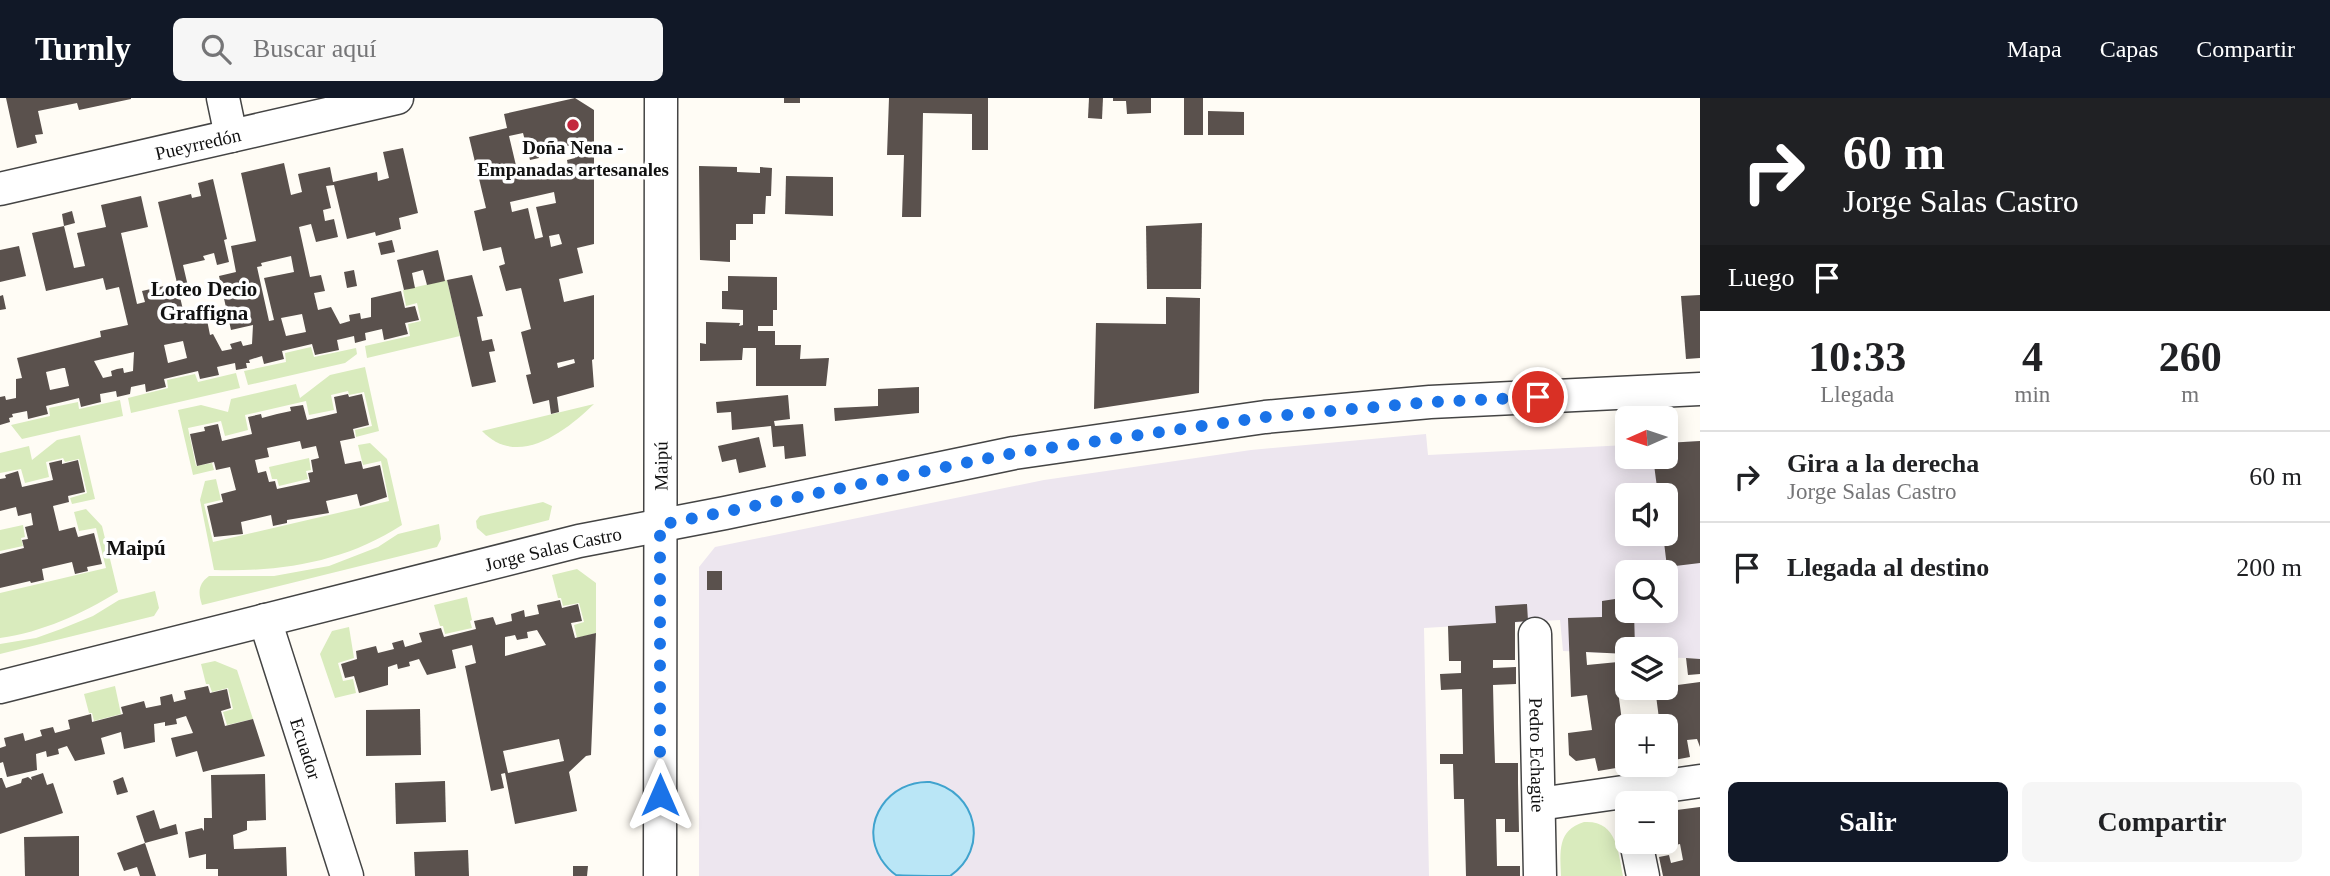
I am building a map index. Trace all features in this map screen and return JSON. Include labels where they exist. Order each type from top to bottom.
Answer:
[{"type":"street","points":[[223,98],[231,136]]},
{"type":"street","name":"Pueyrredón","points":[[0,188],[397,98]]},
{"type":"street","name":"Maipú","points":[[660,876],[661,98]]},
{"type":"street","name":"Jorge Salas Castro","points":[[0,687],[579,541],[1014,453],[1265,417],[1430,402],[1700,389]]},
{"type":"street","name":"Ecuador","points":[[265,620],[347,876]]},
{"type":"street","name":"Pedro Echagüe","points":[[1535,634],[1540,876]]},
{"type":"street","points":[[1655,791],[1700,781]]},
{"type":"street","points":[[1539,804],[1615,798]]},
{"type":"street","points":[[1638,854],[1643,876]]},
{"type":"shaded area","points":[[1426,434],[1428,455],[1615,446],[1615,469],[1678,469],[1678,442],[1700,441],[1700,659],[1678,658],[1678,637],[1615,637],[1615,653],[1563,651],[1560,620],[1424,628],[1429,876],[699,876],[699,567],[715,547],[1044,480],[1251,450]]},
{"type":"green space","points":[[447,280],[460,336],[367,358],[365,346],[410,336],[408,324],[421,321],[417,303],[406,306],[403,290]]},
{"type":"green space","points":[[311,347],[314,357],[356,348],[357,354],[345,363],[248,385],[244,371],[286,362],[285,353]]},
{"type":"green space","points":[[365,367],[379,431],[356,437],[355,430],[372,426],[364,392],[349,395],[348,391],[331,395],[334,410],[309,415],[306,401],[245,415],[248,430],[225,436],[221,421],[188,428],[196,466],[212,463],[214,470],[193,475],[178,410],[201,405],[228,412],[231,399],[296,384],[300,398],[330,375]]},
{"type":"green space","points":[[236,373],[240,388],[131,413],[128,398],[168,388],[167,380],[195,374],[198,382]]},
{"type":"green space","points":[[120,400],[123,416],[22,439],[11,425],[50,416],[49,408],[78,402],[79,409]]},
{"type":"green space","points":[[594,404],[556,434],[526,446],[511,447],[496,442],[482,431]]},
{"type":"green space","points":[[80,435],[95,499],[72,504],[70,498],[87,493],[79,459],[65,462],[63,458],[46,462],[49,477],[25,483],[21,469],[0,473],[0,453],[29,446],[32,460],[57,440]]},
{"type":"green space","points":[[370,443],[387,459],[402,525],[358,548],[312,562],[264,569],[214,570],[200,500],[205,481],[216,479],[221,500],[204,504],[213,542],[389,501],[381,461],[363,465],[358,445]]},
{"type":"green space","points":[[309,458],[311,470],[306,471],[308,479],[279,486],[277,479],[272,479],[269,467]]},
{"type":"green space","points":[[543,502],[552,506],[549,520],[486,536],[477,528],[476,521],[480,516]]},
{"type":"green space","points":[[86,509],[102,526],[118,592],[61,621],[0,638],[0,593],[106,568],[96,528],[79,531],[74,512]]},
{"type":"green space","points":[[439,524],[441,539],[437,547],[202,605],[200,589],[209,576],[274,576],[329,566],[378,547],[398,534]]},
{"type":"green space","points":[[23,525],[23,546],[0,551],[0,530]]},
{"type":"green space","points":[[577,569],[596,583],[596,633],[577,638],[574,625],[584,622],[579,603],[563,606],[552,575]]},
{"type":"green space","points":[[155,591],[159,608],[154,616],[0,654],[0,644],[36,638],[93,616],[119,600]]},
{"type":"green space","points":[[467,597],[472,628],[445,634],[434,605]]},
{"type":"green space","points":[[349,627],[354,658],[338,663],[343,681],[353,679],[356,693],[335,698],[320,654],[332,631]]},
{"type":"green space","points":[[215,661],[237,670],[253,719],[227,725],[223,712],[233,709],[228,688],[212,692],[209,684],[206,684],[201,664]]},
{"type":"green space","points":[[115,686],[121,714],[94,721],[84,694]]},
{"type":"green space","points":[[1584,822],[1595,823],[1610,832],[1623,876],[1561,876],[1562,843],[1569,830]]},
{"type":"water","points":[[930,782],[959,797],[968,809],[973,822],[974,837],[970,851],[963,865],[950,876],[896,875],[883,861],[875,845],[873,831],[876,818],[882,806],[902,788],[915,783]]},
{"type":"building","points":[[6,98],[131,99],[79,110],[77,103],[38,111],[43,134],[35,135],[37,143],[17,148]]},
{"type":"building","points":[[575,98],[594,110],[594,244],[577,248],[583,273],[559,279],[564,302],[594,295],[594,387],[557,397],[559,412],[551,414],[549,400],[533,404],[526,375],[531,374],[521,332],[531,329],[521,288],[506,291],[499,266],[505,264],[501,247],[483,251],[474,211],[486,208],[469,137],[507,128],[504,114]],"holes":[[[523,133],[530,160],[539,158],[538,153],[572,145],[575,158],[567,160],[568,166],[518,174],[509,136]],[[554,192],[556,203],[536,207],[543,237],[535,239],[528,208],[512,212],[510,202]],[[559,234],[562,244],[551,247],[549,236]],[[574,359],[575,363],[558,368],[557,363]]]},
{"type":"building","points":[[784,98],[800,98],[800,103],[784,103]]},
{"type":"building","points":[[889,98],[988,98],[988,150],[972,150],[972,114],[923,113],[921,217],[902,217],[904,155],[887,155]]},
{"type":"building","points":[[1089,98],[1103,98],[1102,119],[1088,118]]},
{"type":"building","points":[[1113,98],[1151,98],[1151,113],[1127,114],[1126,101],[1113,101]]},
{"type":"building","points":[[1184,98],[1203,98],[1203,135],[1184,135]]},
{"type":"building","points":[[1208,111],[1244,112],[1244,135],[1208,135]]},
{"type":"building","points":[[403,148],[418,213],[399,218],[401,229],[376,236],[375,232],[347,239],[334,185],[326,186],[331,208],[323,210],[325,221],[334,219],[338,237],[316,242],[311,224],[299,227],[310,277],[321,275],[325,291],[314,293],[318,310],[331,307],[340,324],[350,321],[349,315],[360,313],[361,319],[371,317],[371,298],[401,291],[405,308],[415,306],[419,320],[405,323],[408,334],[384,340],[382,329],[365,333],[366,340],[355,343],[354,336],[337,340],[339,350],[315,355],[312,344],[282,351],[284,359],[264,364],[262,356],[249,360],[250,363],[246,363],[247,368],[236,370],[235,363],[217,367],[219,375],[200,379],[198,371],[164,379],[166,387],[146,392],[145,384],[131,387],[130,394],[117,397],[116,391],[100,394],[101,402],[81,407],[79,398],[46,406],[48,414],[28,419],[27,411],[12,414],[10,422],[0,425],[0,397],[5,396],[6,400],[16,398],[16,379],[22,378],[17,358],[101,337],[100,331],[128,325],[119,287],[106,290],[103,278],[46,291],[32,233],[64,226],[74,268],[85,266],[77,233],[106,227],[101,205],[141,196],[148,227],[121,233],[137,304],[145,302],[142,291],[177,283],[158,202],[191,194],[192,198],[201,196],[198,183],[213,179],[227,239],[224,240],[229,262],[217,265],[214,253],[203,256],[205,260],[183,265],[190,295],[180,297],[184,314],[196,311],[197,317],[206,315],[210,335],[213,334],[222,351],[232,349],[230,344],[241,341],[243,346],[252,344],[253,325],[231,330],[219,276],[236,272],[231,246],[256,241],[241,173],[284,163],[291,195],[302,192],[298,174],[330,167],[333,182],[377,172],[378,181],[389,178],[383,152]],"holes":[[[291,256],[294,272],[264,278],[274,320],[269,321],[257,267],[262,266],[261,263]],[[302,314],[306,332],[286,336],[281,318]],[[183,341],[187,358],[168,363],[164,345]],[[134,352],[133,371],[124,373],[123,368],[117,369],[111,371],[112,376],[103,378],[94,361]],[[65,368],[69,386],[50,390],[46,372]]]},
{"type":"building","points":[[699,166],[737,167],[737,172],[760,173],[760,167],[772,168],[771,196],[766,196],[765,214],[753,214],[753,224],[736,224],[736,240],[730,240],[730,262],[700,260]]},
{"type":"building","points":[[786,176],[833,177],[833,216],[785,214]]},
{"type":"building","points":[[72,211],[75,223],[64,226],[62,214]]},
{"type":"building","points":[[1202,223],[1201,289],[1147,289],[1146,226]]},
{"type":"building","points":[[392,240],[395,252],[381,255],[378,243]]},
{"type":"building","points":[[19,246],[26,276],[0,282],[0,250]]},
{"type":"building","points":[[438,250],[445,281],[427,285],[423,270],[412,273],[415,288],[404,290],[397,260]]},
{"type":"building","points":[[354,270],[357,286],[347,288],[344,272]]},
{"type":"building","points":[[472,275],[483,316],[477,317],[482,341],[492,339],[495,351],[489,352],[496,382],[472,387],[447,280]]},
{"type":"building","points":[[728,276],[777,277],[777,310],[773,310],[773,326],[758,326],[758,331],[775,331],[775,345],[801,345],[800,359],[829,358],[826,386],[756,386],[756,348],[743,348],[742,360],[700,361],[700,343],[706,344],[706,322],[743,325],[743,310],[722,309],[722,291],[728,291]]},
{"type":"building","points":[[3,295],[6,309],[0,310],[0,296]]},
{"type":"building","points":[[1700,295],[1700,358],[1686,359],[1681,296]]},
{"type":"building","points":[[1166,297],[1200,298],[1199,393],[1094,409],[1096,323],[1166,324]]},
{"type":"building","points":[[919,387],[919,413],[835,421],[834,408],[878,406],[878,389]]},
{"type":"building","points":[[362,394],[369,425],[353,429],[355,438],[340,441],[345,464],[361,461],[363,469],[380,465],[387,497],[360,506],[357,494],[326,501],[329,513],[287,520],[287,523],[273,526],[271,515],[241,522],[243,534],[214,537],[207,506],[223,502],[221,494],[236,490],[230,467],[216,470],[214,462],[197,466],[190,434],[205,431],[204,427],[218,424],[222,441],[252,434],[248,417],[261,414],[262,418],[303,405],[307,420],[337,413],[334,397]],"holes":[[[300,441],[302,449],[316,446],[319,458],[311,460],[313,472],[308,473],[310,482],[277,489],[275,481],[269,482],[266,471],[258,473],[255,460],[269,457],[267,448]]]},
{"type":"building","points":[[788,395],[790,419],[774,421],[775,426],[803,424],[806,456],[785,459],[784,446],[773,447],[771,426],[732,430],[731,412],[717,413],[716,402]]},
{"type":"building","points":[[759,437],[766,467],[739,473],[736,459],[722,462],[718,446]]},
{"type":"building","points":[[1700,441],[1700,563],[1678,566],[1678,560],[1666,560],[1664,546],[1678,546],[1678,483],[1656,483],[1655,469],[1678,469],[1678,442]]},
{"type":"building","points":[[62,460],[62,464],[78,460],[85,492],[68,496],[69,502],[53,506],[59,531],[75,527],[78,537],[94,533],[102,564],[87,567],[88,571],[75,574],[72,562],[42,569],[44,580],[0,588],[0,554],[24,548],[22,540],[28,539],[25,527],[33,525],[31,513],[18,516],[16,507],[0,511],[0,479],[18,471],[22,487],[53,480],[49,463]]},
{"type":"building","points":[[707,571],[722,571],[722,590],[707,590]]},
{"type":"building","points":[[1615,599],[1615,623],[1634,623],[1635,637],[1615,637],[1615,653],[1586,652],[1587,665],[1615,662],[1615,700],[1619,700],[1621,714],[1615,714],[1615,768],[1598,771],[1595,758],[1576,761],[1569,755],[1568,733],[1592,730],[1587,695],[1571,697],[1568,618],[1602,617],[1602,601]]},
{"type":"building","points":[[560,600],[562,608],[578,604],[582,621],[571,623],[575,638],[596,633],[591,755],[586,756],[569,772],[577,811],[515,824],[505,773],[501,774],[504,788],[491,791],[465,666],[476,663],[472,645],[452,650],[456,668],[427,675],[419,659],[409,662],[410,666],[398,669],[397,664],[388,667],[388,685],[359,693],[354,676],[345,678],[341,664],[357,659],[356,651],[376,646],[378,653],[394,649],[392,643],[403,640],[405,647],[422,642],[419,633],[441,628],[444,637],[476,629],[474,621],[493,617],[496,625],[512,621],[511,614],[524,610],[525,617],[539,614],[537,605]],"holes":[[[537,630],[546,645],[505,656],[505,637],[515,635],[517,640],[528,638],[527,632]],[[559,739],[564,761],[508,773],[503,751]]]},
{"type":"building","points":[[1527,604],[1528,621],[1515,622],[1515,660],[1493,660],[1493,668],[1516,667],[1516,684],[1493,685],[1495,763],[1518,763],[1519,832],[1505,832],[1505,819],[1496,819],[1497,866],[1520,866],[1520,876],[1466,876],[1464,799],[1454,799],[1453,764],[1440,764],[1440,754],[1463,754],[1462,689],[1441,690],[1440,674],[1461,673],[1461,661],[1449,661],[1448,626],[1496,623],[1495,606]]},
{"type":"building","points":[[1686,658],[1700,659],[1700,674],[1688,675]]},
{"type":"building","points":[[1700,682],[1700,747],[1697,739],[1687,740],[1690,757],[1678,759],[1678,714],[1658,714],[1657,700],[1678,700],[1678,685]]},
{"type":"building","points":[[208,686],[210,693],[227,689],[231,708],[221,711],[225,726],[253,719],[265,756],[203,772],[197,751],[176,757],[171,738],[193,733],[186,716],[176,719],[177,724],[154,724],[155,742],[124,749],[121,732],[101,738],[105,754],[75,761],[67,746],[58,749],[59,754],[47,757],[46,751],[36,754],[37,770],[7,777],[3,762],[0,763],[0,748],[6,746],[4,738],[23,733],[25,741],[42,736],[40,730],[53,727],[55,733],[70,729],[68,720],[91,714],[92,722],[123,714],[121,707],[144,701],[146,708],[161,705],[160,697],[172,694],[174,702],[186,699],[184,691]]},
{"type":"building","points":[[420,709],[421,755],[366,756],[366,710]]},
{"type":"building","points":[[43,773],[47,785],[53,783],[63,813],[0,834],[0,778],[6,788],[21,783],[22,779],[28,777],[32,780],[31,777]]},
{"type":"building","points":[[265,774],[266,820],[247,821],[247,830],[233,835],[234,849],[286,847],[287,876],[218,876],[218,869],[206,869],[206,854],[189,858],[185,832],[202,828],[204,831],[204,818],[212,818],[211,775]]},
{"type":"building","points":[[123,777],[128,792],[117,795],[113,781]]},
{"type":"building","points":[[445,781],[446,822],[396,824],[395,783]]},
{"type":"building","points":[[1700,807],[1700,876],[1663,876],[1659,857],[1669,855],[1671,863],[1683,860],[1678,844],[1678,810]]},
{"type":"building","points":[[154,810],[160,829],[176,824],[178,834],[145,843],[136,816]]},
{"type":"building","points":[[79,836],[79,876],[25,876],[24,837]]},
{"type":"building","points":[[145,843],[156,876],[140,876],[137,867],[124,871],[117,853]]},
{"type":"building","points":[[468,850],[469,876],[415,876],[414,852]]},
{"type":"building","points":[[573,866],[588,866],[587,876],[573,876]]},
{"type":"place","name":"Doña Nena - Empanadas artesanales","points":[[573,125]]},
{"type":"district","name":"Loteo Decio Graffigna","points":[[204,301]]},
{"type":"district","name":"Maipú","points":[[136,548]]},
{"type":"route","points":[[660,795],[660,525],[1014,453],[1265,417],[1430,402],[1538,397]]}]
